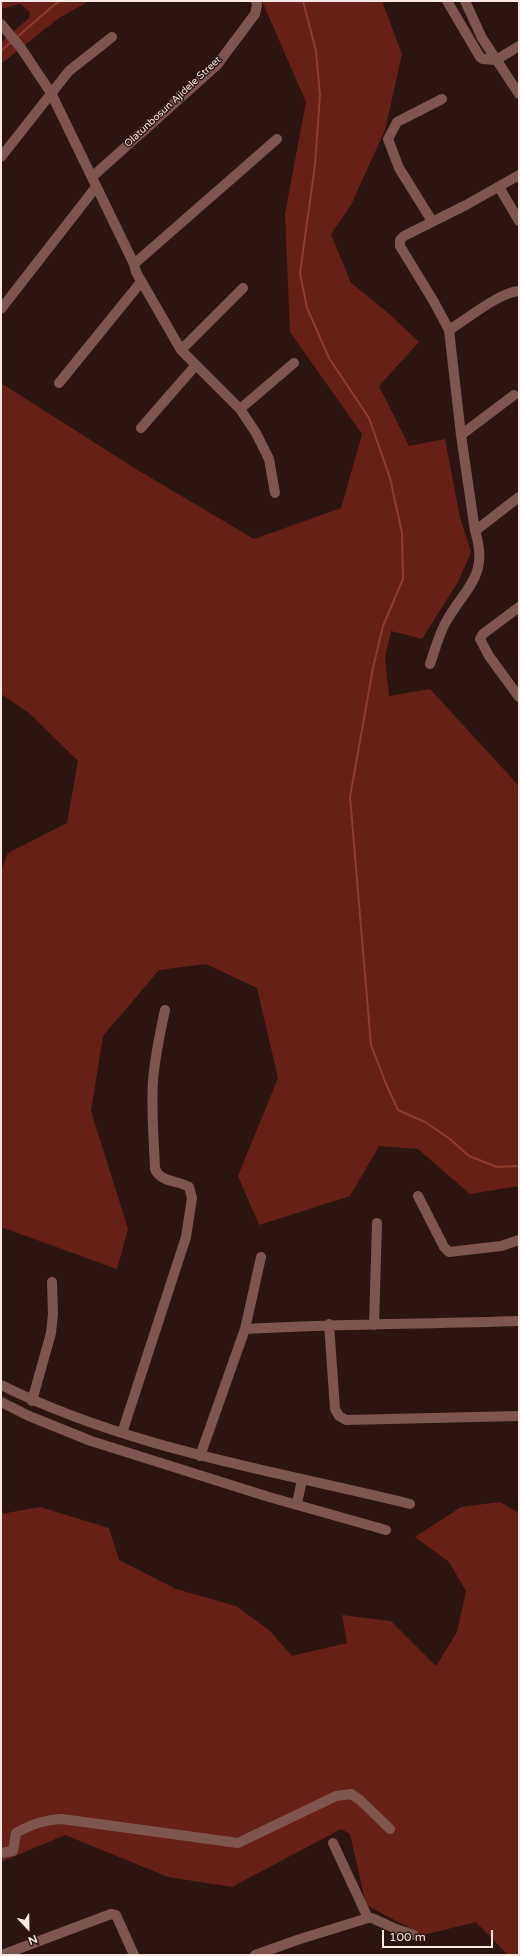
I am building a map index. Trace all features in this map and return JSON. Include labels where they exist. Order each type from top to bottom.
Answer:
[{"type":"street","name":"Olatunbosun Ajidele Street","points":[[92,177],[217,65],[255,14],[258,5],[256,1]]},
{"type":"street","points":[[447,1],[480,57],[483,59],[496,60],[519,46]]},
{"type":"street","points":[[465,1],[482,38],[519,94]]},
{"type":"street","points":[[1,24],[21,48],[51,92],[134,264],[141,282],[181,350],[195,366],[240,409],[256,433],[269,459],[275,493]]},
{"type":"street","points":[[1,158],[51,92],[69,71],[112,37]]},
{"type":"street","points":[[432,221],[399,168],[388,139],[397,122],[442,99]]},
{"type":"street","points":[[134,264],[277,139]]},
{"type":"street","points":[[430,664],[446,622],[478,572],[480,545],[475,531],[461,435],[449,330],[400,246],[400,240],[404,236],[499,187],[519,175]]},
{"type":"street","points":[[1,309],[96,187]]},
{"type":"street","points":[[499,187],[519,221]]},
{"type":"street","points":[[59,383],[141,282]]},
{"type":"street","points":[[181,350],[243,288]]},
{"type":"street","points":[[449,330],[501,297],[512,291],[519,290]]},
{"type":"street","points":[[240,409],[294,363]]},
{"type":"street","points":[[141,428],[195,366]]},
{"type":"street","points":[[461,435],[514,395]]},
{"type":"street","points":[[475,531],[519,497]]},
{"type":"street","points":[[519,607],[483,634],[480,639],[489,656],[519,697]]},
{"type":"street","points":[[122,1433],[186,1238],[192,1198],[189,1187],[163,1178],[157,1174],[156,1169],[153,1125],[153,1080],[158,1043],[165,1010]]},
{"type":"street","points":[[418,1196],[444,1247],[449,1252],[501,1246],[519,1240]]},
{"type":"street","points":[[374,1325],[377,1223]]},
{"type":"street","points":[[200,1456],[245,1329],[261,1257]]},
{"type":"street","points":[[32,1401],[51,1333],[53,1314],[52,1282]]},
{"type":"street","points":[[245,1329],[329,1324],[374,1325],[519,1321]]},
{"type":"street","points":[[329,1324],[335,1409],[339,1416],[346,1420],[519,1416]]},
{"type":"street","points":[[1,1385],[32,1401],[122,1433],[200,1456],[410,1504]]},
{"type":"street","points":[[1,1402],[29,1416],[92,1441],[269,1497],[297,1503],[386,1530]]},
{"type":"street","points":[[297,1503],[302,1480]]},
{"type":"street","points":[[1,1853],[13,1851],[16,1833],[32,1824],[44,1820],[62,1819],[238,1843],[336,1796],[351,1794],[360,1800],[390,1829]]},
{"type":"street","points":[[334,1843],[368,1918]]},
{"type":"street","points":[[2,1955],[26,1950],[111,1914],[116,1915],[120,1920],[134,1955]]},
{"type":"street","points":[[255,1955],[300,1939],[368,1918],[372,1918],[414,1935]]},
{"type":"shaded area","points":[[1,1],[89,1],[59,18],[1,64],[1,42],[29,18],[30,12],[20,4],[1,9]]},
{"type":"shaded area","points":[[262,1],[382,1],[402,54],[385,130],[351,205],[331,234],[351,283],[386,311],[419,342],[379,386],[409,446],[445,439],[460,517],[471,552],[458,582],[422,639],[391,631],[385,658],[389,696],[430,689],[519,786],[519,1186],[470,1194],[418,1149],[379,1146],[350,1196],[259,1225],[238,1176],[278,1078],[257,988],[206,964],[159,970],[103,1036],[91,1111],[128,1229],[117,1269],[1,1227],[1,871],[8,853],[67,823],[78,761],[29,713],[1,694],[1,383],[136,469],[254,539],[341,508],[362,434],[290,332],[285,214],[306,102]]},
{"type":"shaded area","points":[[500,1502],[519,1513],[519,1955],[508,1955],[476,1922],[423,1935],[366,1905],[350,1834],[341,1829],[232,1887],[168,1877],[65,1835],[1,1862],[1,1514],[40,1507],[109,1528],[119,1560],[176,1589],[236,1606],[269,1630],[292,1656],[347,1643],[342,1615],[391,1621],[436,1666],[457,1632],[466,1591],[449,1562],[415,1537],[461,1507]]},
{"type":"waterway","points":[[16,38],[55,4],[61,1]]},
{"type":"waterway","points":[[303,1],[316,51],[320,95],[315,165],[300,273],[307,308],[329,358],[369,418],[390,478],[402,533],[403,579],[383,626],[373,668],[350,797],[371,1045],[398,1110],[425,1122],[450,1139],[469,1156],[497,1167],[519,1166]]},
{"type":"waterway","points":[[1,51],[11,42]]}]
